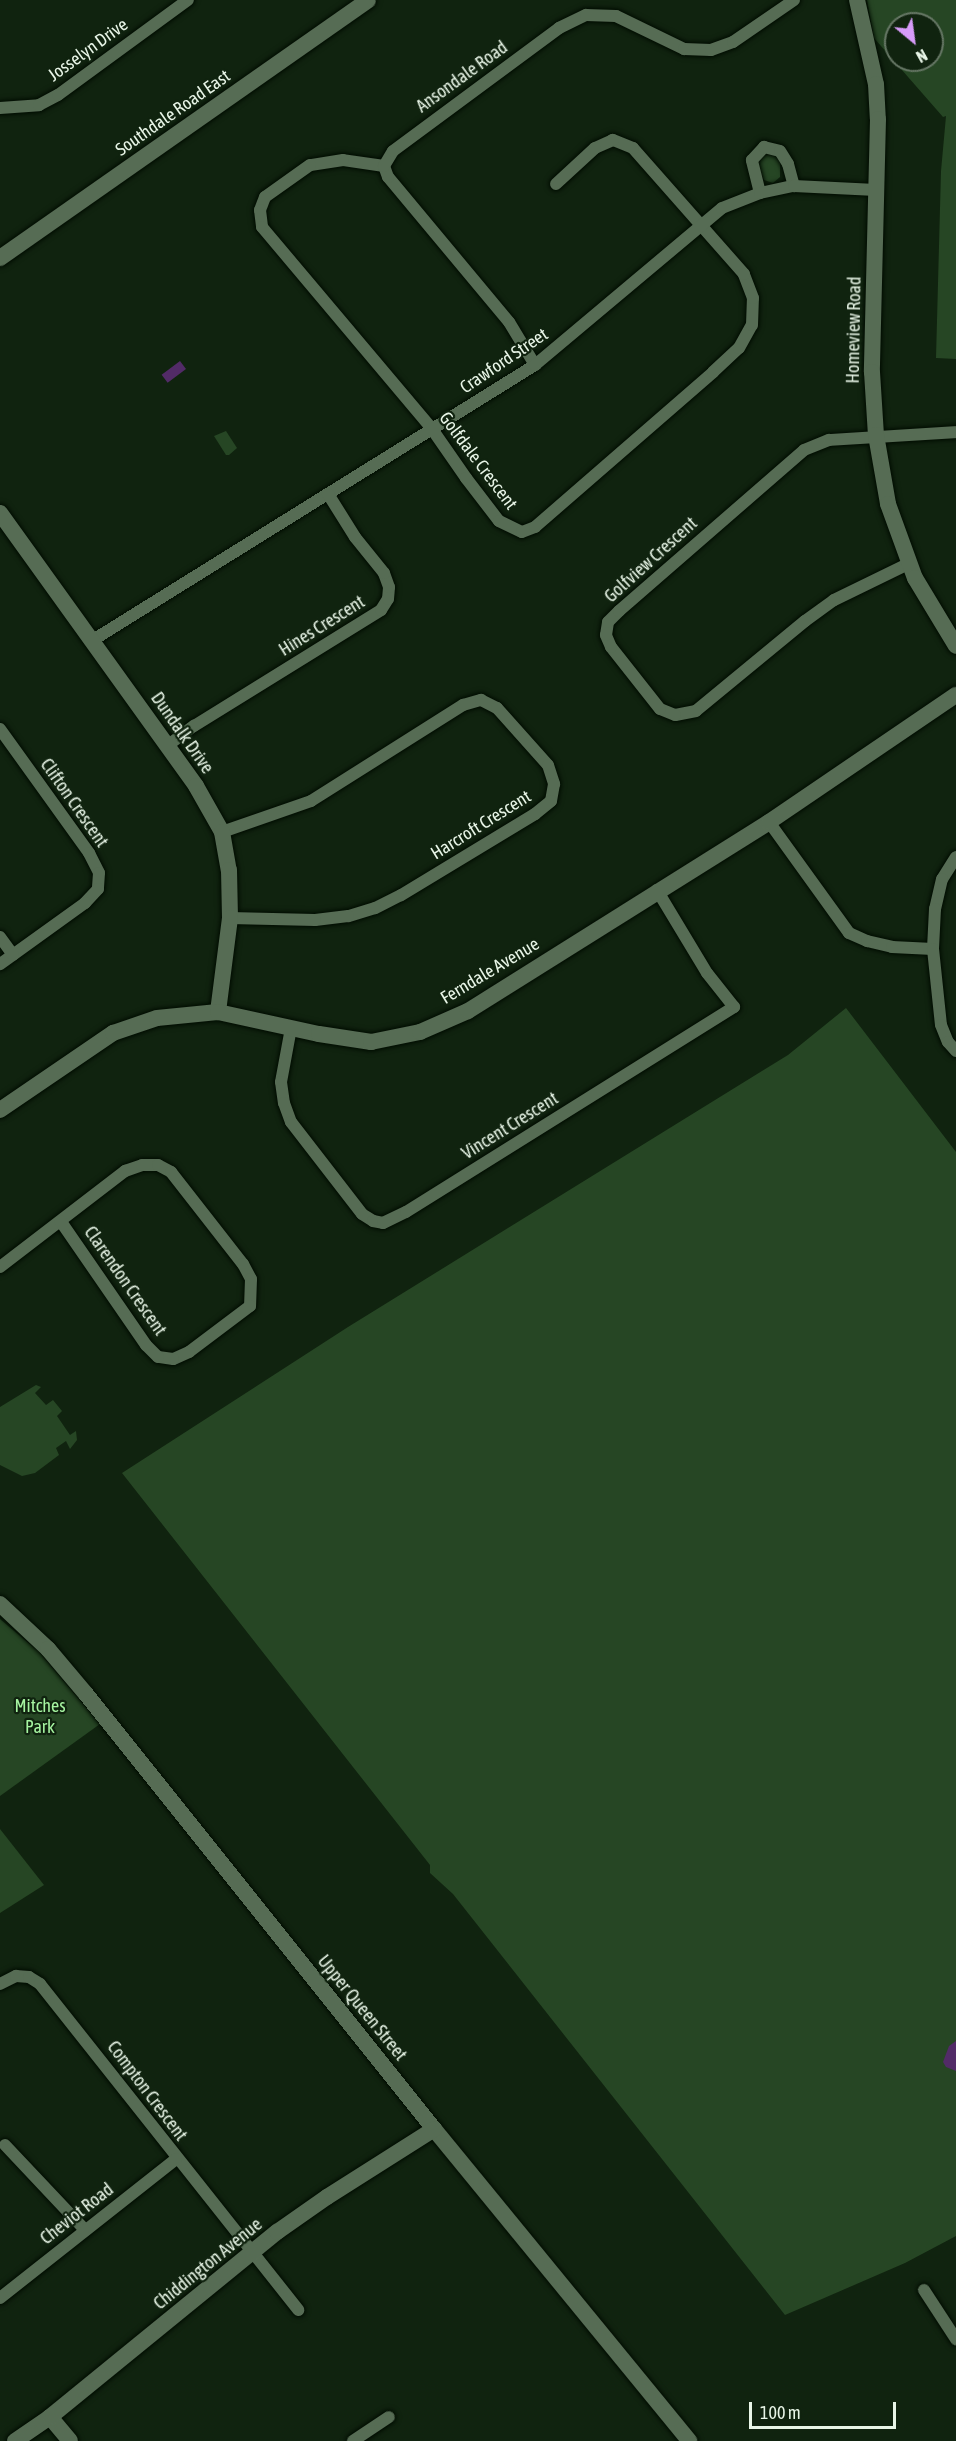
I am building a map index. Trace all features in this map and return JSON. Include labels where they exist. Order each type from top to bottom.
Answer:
[{"type":"street","name":"Josselyn Drive","points":[[0,108],[39,105],[58,94],[188,0]]},
{"type":"street","name":"Southdale Road East","points":[[0,258],[369,0]]},
{"type":"street","name":"Ansondale Road","points":[[384,166],[393,151],[417,132],[559,28],[586,15],[616,16],[684,49],[711,50],[733,42],[794,0]]},
{"type":"street","name":"Homeview Road","points":[[857,0],[876,84],[878,119],[872,372],[876,435],[888,504],[915,578],[956,646]]},
{"type":"street","name":"Golfdale Crescent","points":[[384,166],[343,160],[310,165],[265,198],[260,210],[262,227],[432,429],[465,478],[499,521],[522,532],[535,527],[739,348],[752,325],[753,298],[744,274],[633,148],[613,140],[595,148],[556,184]]},
{"type":"street","points":[[760,193],[752,160],[764,147],[780,151],[788,164],[794,186]]},
{"type":"street","points":[[384,166],[388,177],[398,191],[509,322],[535,365]]},
{"type":"street","name":"Crawford Street","points":[[93,640],[535,365],[722,208],[760,193],[794,186],[876,190]]},
{"type":"street","points":[[876,435],[956,432]]},
{"type":"street","name":"Golfview Crescent","points":[[876,435],[829,440],[804,450],[619,611],[608,622],[606,635],[611,647],[660,709],[675,715],[696,711],[805,621],[834,600],[910,563]]},
{"type":"street","name":"Hines Crescent","points":[[167,746],[194,726],[372,616],[388,599],[389,587],[384,573],[355,537],[328,494]]},
{"type":"street","name":"Dundalk Drive","points":[[0,513],[196,786],[222,832],[229,870],[230,918],[218,1012]]},
{"type":"street","name":"Ferndale Avenue","points":[[0,1110],[113,1033],[156,1018],[218,1012],[371,1042],[420,1032],[468,1011],[657,890],[769,822],[956,694]]},
{"type":"street","name":"Harcroft Crescent","points":[[222,832],[311,801],[463,705],[481,700],[497,708],[548,765],[554,784],[551,801],[535,814],[401,895],[375,908],[315,920],[230,918]]},
{"type":"street","name":"Clifton Crescent","points":[[0,729],[89,853],[99,873],[98,889],[85,903],[0,964]]},
{"type":"street","points":[[769,822],[849,933],[867,941],[892,947],[933,950]]},
{"type":"street","points":[[956,857],[942,879],[935,909],[933,950],[941,1025],[948,1042],[956,1051]]},
{"type":"street","name":"Vincent Crescent","points":[[291,1028],[281,1082],[284,1103],[291,1122],[362,1214],[373,1221],[383,1222],[406,1212],[734,1007],[707,973],[657,890]]},
{"type":"street","points":[[0,937],[13,955]]},
{"type":"street","name":"Clarendon Crescent","points":[[0,1267],[125,1172],[142,1165],[158,1165],[171,1172],[243,1264],[251,1279],[250,1306],[189,1352],[173,1359],[158,1357],[147,1345],[61,1222]]},
{"type":"street","name":"Upper Queen Street","points":[[0,1604],[48,1649],[86,1694],[434,2129],[689,2441]]},
{"type":"street","name":"Compton Crescent","points":[[0,1984],[16,1976],[29,1977],[40,1984],[176,2159],[298,2310]]},
{"type":"street","name":"Chiddington Avenue","points":[[15,2441],[50,2417],[277,2232],[327,2197],[434,2129]]},
{"type":"street","points":[[5,2145],[85,2230]]},
{"type":"street","name":"Cheviot Road","points":[[0,2298],[176,2159]]},
{"type":"street","points":[[924,2290],[956,2339]]},
{"type":"street","points":[[50,2417],[70,2441]]},
{"type":"street","points":[[353,2441],[389,2417]]},
{"type":"green space","points":[[867,0],[956,0],[956,359],[936,358],[941,171],[946,116],[943,117],[904,72],[944,72],[944,12],[884,12],[884,49],[874,38]]},
{"type":"green space","points":[[766,152],[773,152],[780,160],[780,177],[773,183],[764,180],[759,169],[758,159]]},
{"type":"green space","points":[[226,431],[237,448],[229,455],[226,455],[214,436]]},
{"type":"green space","points":[[846,1008],[956,1152],[956,2236],[905,2263],[785,2315],[453,1894],[430,1873],[430,1865],[122,1473],[348,1327],[788,1055]]},
{"type":"green space","points":[[36,1385],[41,1387],[35,1393],[46,1405],[53,1400],[62,1411],[57,1416],[70,1435],[76,1431],[77,1440],[70,1449],[66,1441],[56,1448],[59,1455],[35,1473],[22,1476],[0,1465],[0,1407]]},
{"type":"green space","name":"Mitches Park","points":[[0,1619],[39,1652],[100,1724],[0,1796]]},
{"type":"green space","points":[[0,1829],[44,1885],[0,1913]]},
{"type":"shaded area","points":[[180,361],[186,369],[168,383],[162,375]]},
{"type":"shaded area","points":[[956,2041],[956,2071],[946,2067],[943,2062],[949,2046]]}]
